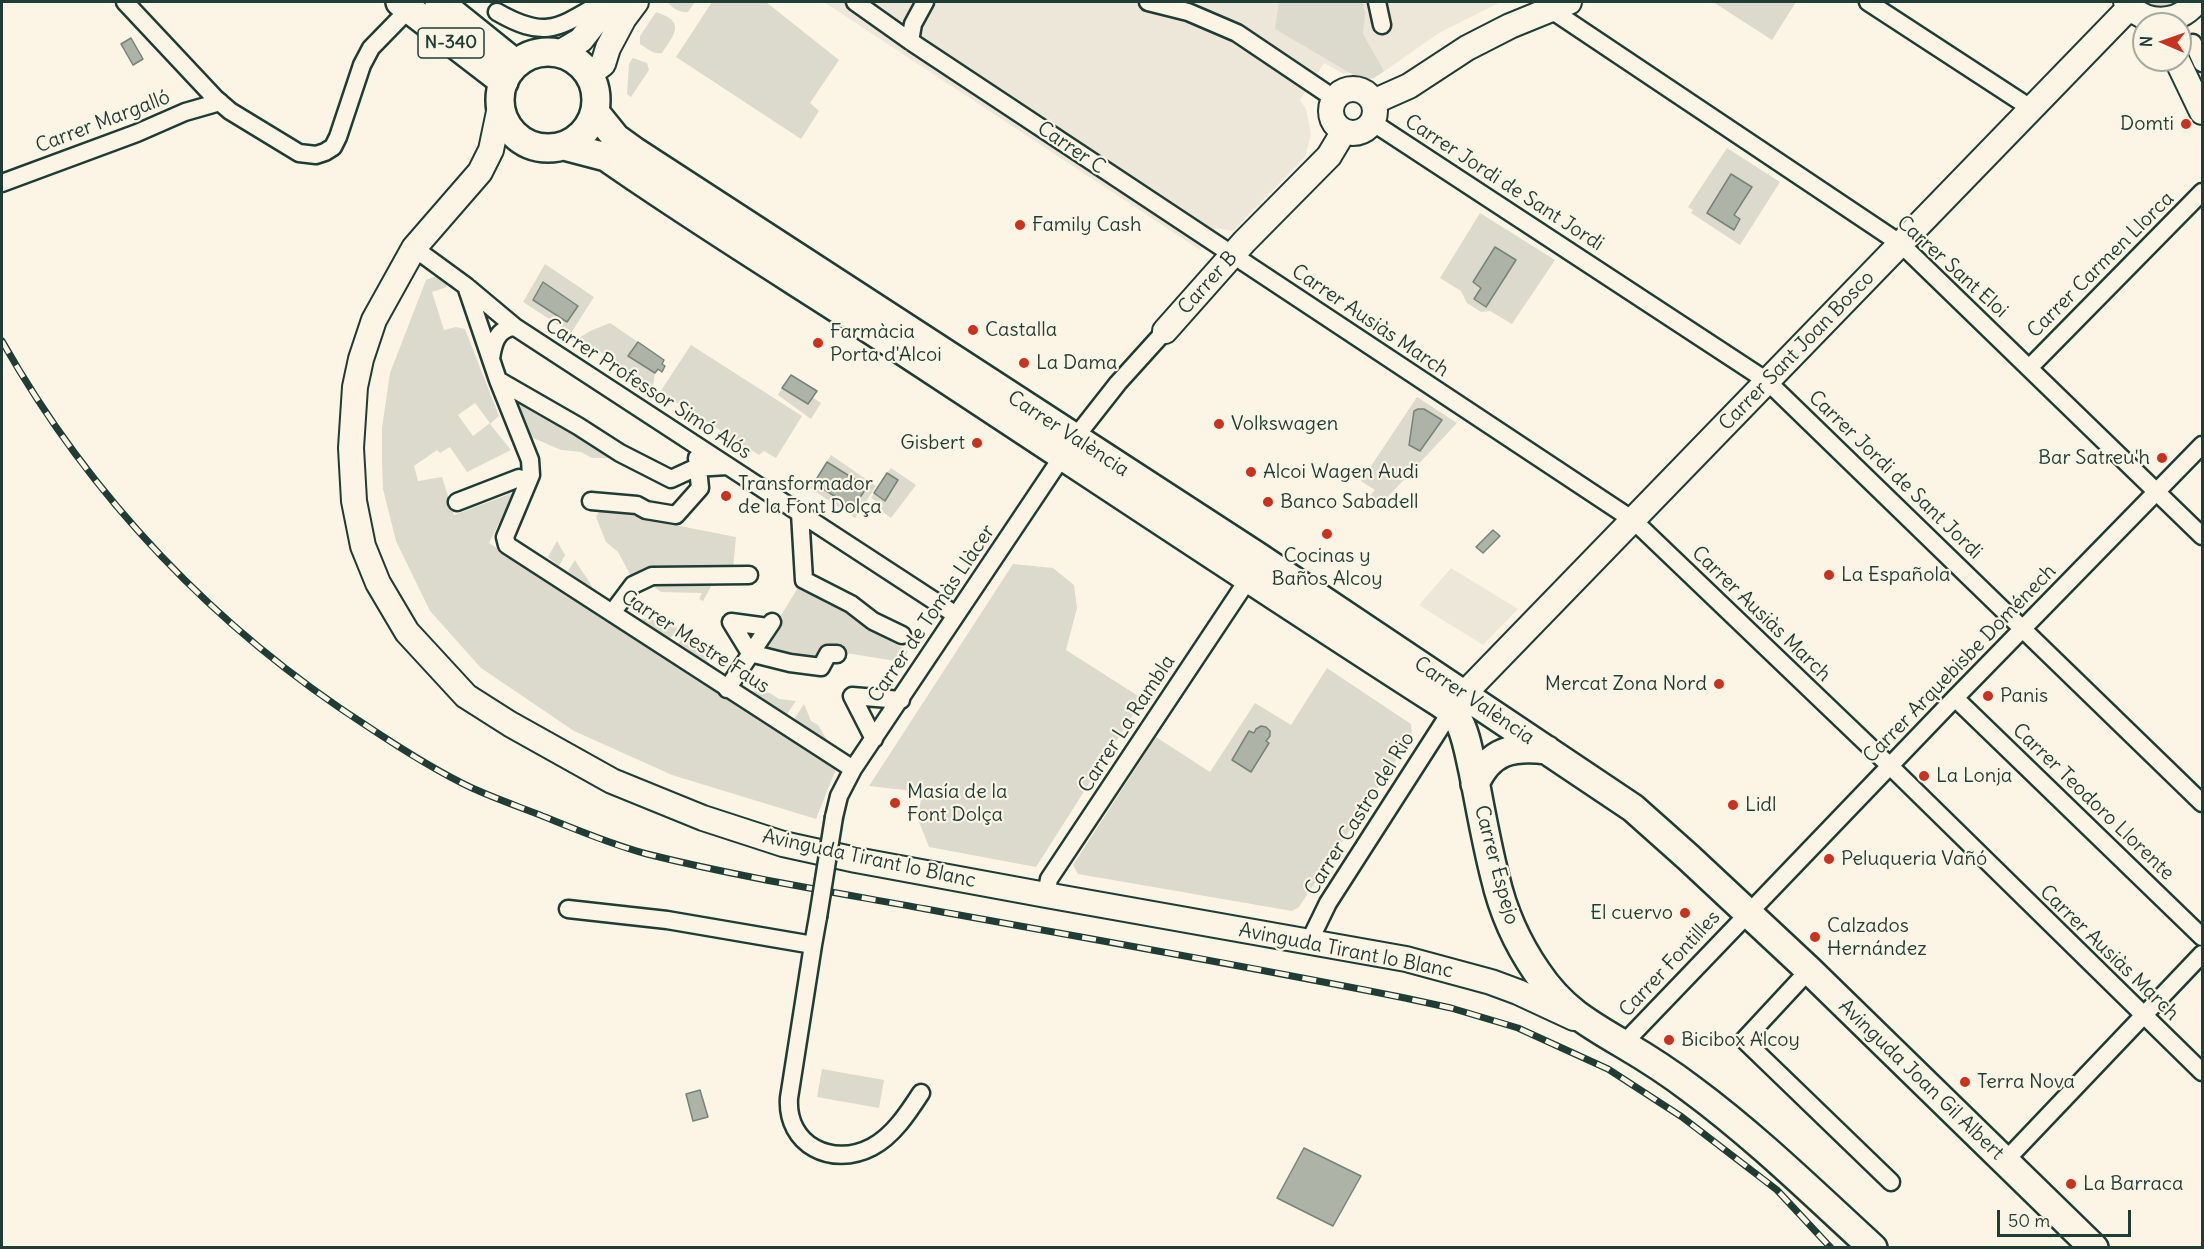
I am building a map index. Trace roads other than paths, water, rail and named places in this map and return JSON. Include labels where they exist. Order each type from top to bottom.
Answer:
[{"type":"main road","name":"N-340","points":[[439,2],[506,85],[507,126],[526,143],[545,148],[564,146]]},
{"type":"main road","name":"N-340","points":[[404,5],[506,85]]},
{"type":"main road","points":[[506,85],[536,54],[559,53],[576,61],[589,74],[596,95],[595,112],[586,130],[564,146]]},
{"type":"main road","name":"Carrer València","points":[[595,112],[616,138],[634,151],[1068,448],[1303,615],[1440,703],[1457,702]]},
{"type":"main road","name":"Carrer València","points":[[564,146],[606,156],[1068,448],[1457,702],[1547,750],[1633,808],[1747,913]]},
{"type":"main road","name":"Carrer Espejo","points":[[1457,702],[1456,718],[1462,732],[1475,784],[1495,878],[1517,941],[1552,992],[1570,1010],[1595,1029]]},
{"type":"main road","name":"Carrer València","points":[[1475,784],[1482,769],[1490,760],[1509,750],[1530,748],[1547,750]]},
{"type":"main road","name":"Avinguda Joan Gil Albert","points":[[1747,913],[1809,970],[2094,1248]]},
{"type":"main road","name":"Avinguda Tirant lo Blanc","points":[[1595,1029],[1623,1044],[1692,1089],[1731,1120],[1873,1248]]},
{"type":"street","points":[[125,2],[230,111],[299,153],[316,155],[333,147],[362,65],[371,48],[404,5]]},
{"type":"street","points":[[554,27],[578,2]]},
{"type":"street","points":[[496,12],[519,24],[544,29],[564,24],[603,2]]},
{"type":"street","points":[[559,53],[581,40],[611,2]]},
{"type":"street","points":[[589,74],[603,64],[608,48],[624,18],[636,2]]},
{"type":"street","name":"Carrer C","points":[[855,2],[1233,256]]},
{"type":"street","points":[[910,41],[913,24],[925,2]]},
{"type":"street","points":[[1148,2],[1188,12],[1237,33],[1335,99]]},
{"type":"street","points":[[1377,2],[1382,25]]},
{"type":"street","points":[[1868,2],[2032,109]]},
{"type":"street","points":[[1373,112],[1367,94],[1358,90],[1343,92],[1335,99],[1332,114],[1336,124],[1344,131],[1350,133],[1363,131],[1373,112],[1467,48],[1560,5]]},
{"type":"street","name":"Carrer Sant Eloi","points":[[1560,5],[1901,244],[2202,536]]},
{"type":"street","name":"Carrer Sant Joan Bosco","points":[[1457,702],[2032,109],[2132,20]]},
{"type":"street","points":[[2191,72],[2202,112]]},
{"type":"street","name":"Avinguda Tirant lo Blanc","points":[[506,85],[491,150],[480,172],[414,248],[374,320],[361,359],[355,387],[351,448],[354,501],[367,555],[378,583],[407,632],[466,696],[510,724],[612,781],[703,818],[783,844],[1046,896],[1406,959],[1491,982],[1518,992],[1595,1029]]},
{"type":"street","name":"Carrer Margalló","points":[[2,183],[137,133],[185,112],[220,102]]},
{"type":"street","name":"Carrer Jordi de Sant Jordi","points":[[1373,112],[1767,381],[2202,803]]},
{"type":"street","name":"Carrer B","points":[[1068,448],[1118,383],[1233,256],[1329,156],[1344,131]]},
{"type":"street","name":"Carrer Carmen Llorca","points":[[2030,367],[2202,192]]},
{"type":"street","name":"Carrer Professor Simó Alós","points":[[414,248],[466,286],[514,327],[956,615]]},
{"type":"street","name":"Carrer Ausiàs March","points":[[1233,256],[1633,520],[1890,766],[2202,1072]]},
{"type":"street","points":[[457,502],[519,478],[528,481],[531,469],[528,453],[498,380],[466,286]]},
{"type":"street","points":[[491,360],[497,336],[507,328],[514,327]]},
{"type":"street","points":[[498,380],[579,426],[620,453],[671,478],[698,468],[727,466]]},
{"type":"street","points":[[591,501],[638,505],[646,510],[676,515],[700,488],[696,445]]},
{"type":"street","name":"Carrer Arquebisbe Doménech","points":[[1747,913],[2202,445]]},
{"type":"street","name":"Carrer de Tomàs Llàcer","points":[[921,1093],[909,1112],[886,1137],[861,1152],[841,1155],[816,1149],[798,1135],[790,1117],[789,1098],[834,817],[839,796],[854,769],[1068,448]]},
{"type":"street","name":"Carrer Mestre Faus","points":[[528,481],[505,537],[505,543],[854,769]]},
{"type":"street","points":[[800,513],[804,580],[851,604],[873,621],[902,635]]},
{"type":"street","points":[[612,613],[633,585],[652,576],[749,575]]},
{"type":"street","name":"Carrer La Rambla","points":[[1046,896],[1049,879],[1249,578]]},
{"type":"street","points":[[727,688],[750,653],[770,625],[731,622],[750,653],[819,671],[828,654],[837,654]]},
{"type":"street","points":[[874,739],[852,696],[901,699]]},
{"type":"street","name":"Carrer Teodoro Llorente","points":[[1955,698],[2202,937]]},
{"type":"street","name":"Carrer Castro del Rio","points":[[1309,942],[1328,903],[1457,702]]},
{"type":"street","points":[[568,909],[667,920],[813,945]]},
{"type":"street","name":"Carrer Fontilles","points":[[1623,1044],[1747,913]]},
{"type":"street","points":[[2005,1161],[2202,954]]},
{"type":"street","points":[[1809,970],[1744,1040],[1890,1182]]},
{"type":"railway","points":[[2,341],[37,398],[75,453],[116,506],[208,603],[312,688],[392,743],[459,781],[606,841],[647,854],[786,884],[1226,963],[1405,998],[1451,1008],[1518,1028],[1608,1069],[1682,1117],[1777,1190],[1831,1248]]},
{"type":"place","name":"Domti","points":[[2186,124]]},
{"type":"place","name":"Family Cash","points":[[1020,225]]},
{"type":"place","name":"Castalla","points":[[973,330]]},
{"type":"place","name":"Farmàcia Porta d'Alcoi","points":[[818,343]]},
{"type":"place","name":"La Dama","points":[[1024,363]]},
{"type":"place","name":"Volkswagen","points":[[1219,424]]},
{"type":"place","name":"Gisbert","points":[[977,443]]},
{"type":"place","name":"Bar Satreu'h","points":[[2162,458]]},
{"type":"place","name":"Alcoi Wagen Audi","points":[[1251,472]]},
{"type":"place","name":"Transformador de la Font Dolça","points":[[726,496]]},
{"type":"place","name":"Banco Sabadell","points":[[1268,502]]},
{"type":"place","name":"Cocinas y Baños Alcoy","points":[[1327,534]]},
{"type":"place","name":"La Española","points":[[1829,575]]},
{"type":"place","name":"Mercat Zona Nord","points":[[1719,684]]},
{"type":"place","name":"Panis","points":[[1988,696]]},
{"type":"place","name":"La Lonja","points":[[1924,776]]},
{"type":"place","name":"Masía de la Font Dolça","points":[[895,803]]},
{"type":"place","name":"Lidl","points":[[1733,805]]},
{"type":"place","name":"Peluqueria Vañó","points":[[1829,859]]},
{"type":"place","name":"El cuervo","points":[[1685,913]]},
{"type":"place","name":"Calzados Hernández","points":[[1815,937]]},
{"type":"place","name":"Bicibox Alcoy","points":[[1669,1040]]},
{"type":"place","name":"Terra Nova","points":[[1965,1082]]},
{"type":"place","name":"La Barraca","points":[[2071,1184]]}]
